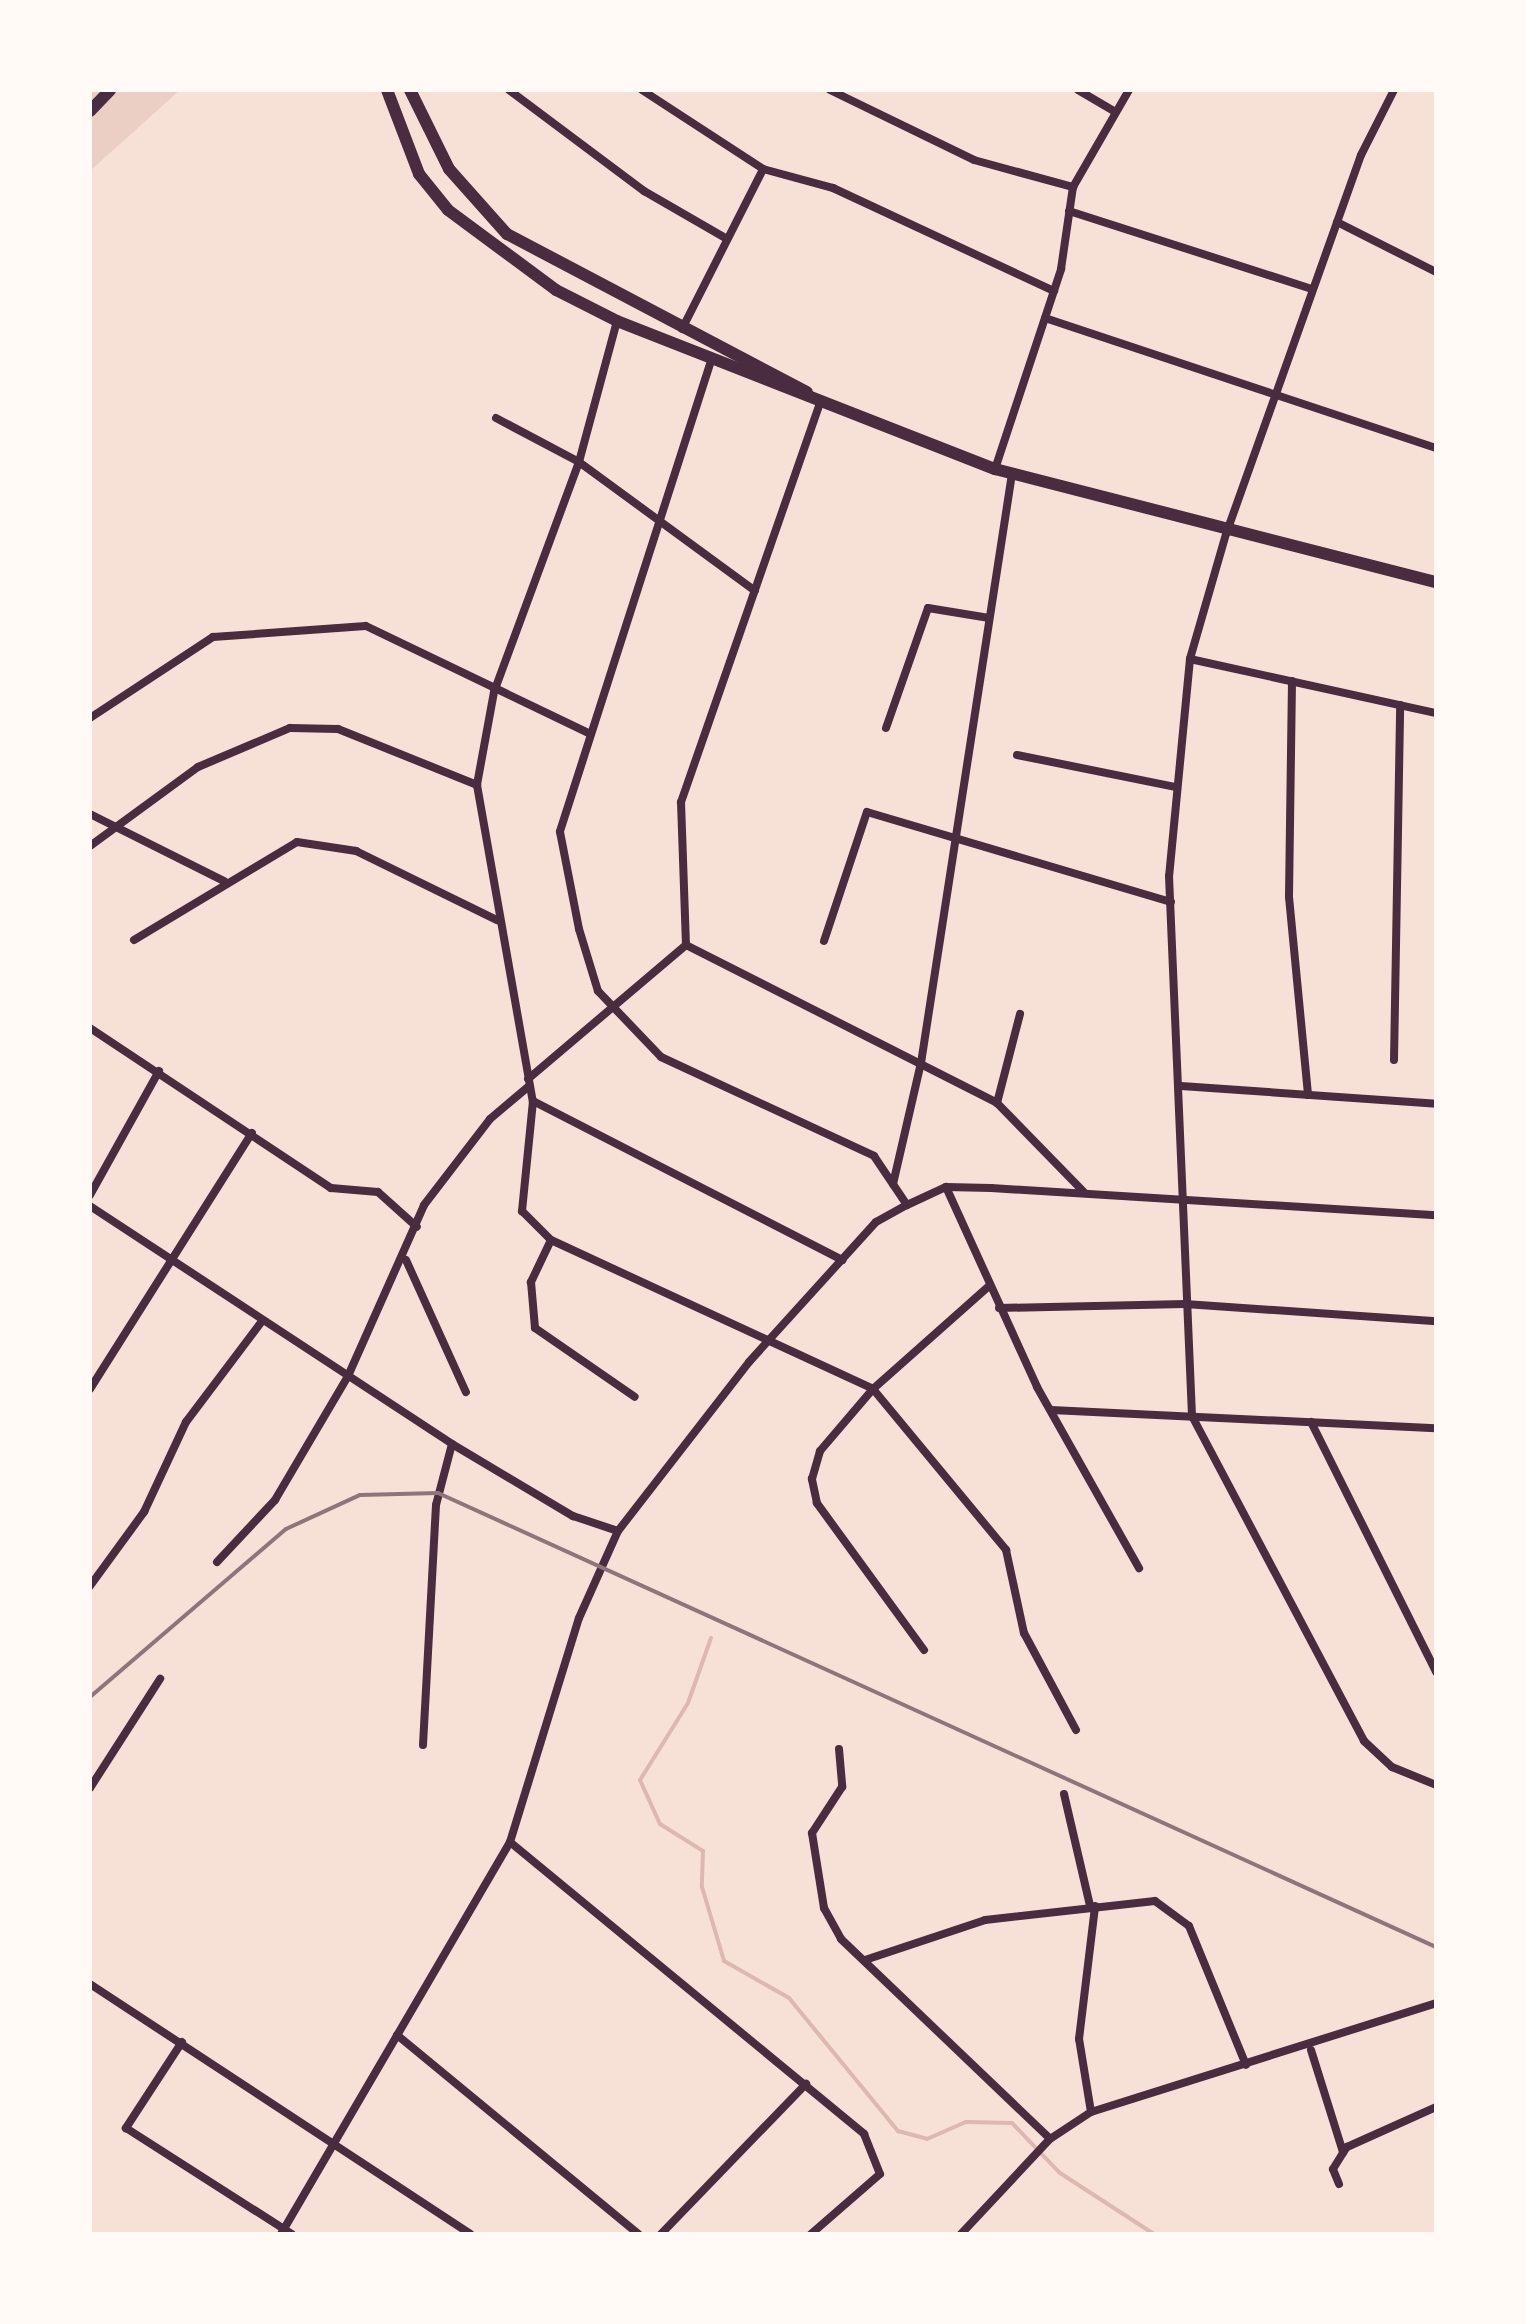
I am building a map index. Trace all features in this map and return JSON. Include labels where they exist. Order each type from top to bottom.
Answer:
[{"type":"highway","points":[[90,111],[110,90]]},
{"type":"highway","points":[[387,90],[420,174],[448,210],[556,290],[617,321],[710,364],[1012,474],[1226,534],[1436,582]]},
{"type":"highway","points":[[410,90],[448,169],[507,234],[820,403]]},
{"type":"street","points":[[509,90],[644,191],[728,239]]},
{"type":"street","points":[[642,90],[763,169],[833,188],[1054,291]]},
{"type":"street","points":[[830,90],[974,160],[1073,187]]},
{"type":"street","points":[[1078,90],[1114,111]]},
{"type":"street","points":[[995,468],[1054,291],[1073,187],[1129,90]]},
{"type":"street","points":[[1394,90],[1337,222],[1276,389],[1226,534],[1190,659],[1174,787],[1171,902],[1181,1086],[1180,1196],[1192,1416],[1364,1741],[1392,1766],[1436,1784]]},
{"type":"street","points":[[681,331],[763,169]]},
{"type":"street","points":[[1069,211],[1312,289]]},
{"type":"street","points":[[1337,222],[1436,272]]},
{"type":"street","points":[[1046,318],[1276,389],[1436,448]]},
{"type":"street","points":[[617,321],[579,462],[494,692],[477,785],[497,920],[533,1102],[522,1211],[551,1240],[873,1389],[1006,1550],[1024,1633],[1076,1730]]},
{"type":"street","points":[[710,364],[588,733],[560,832],[579,929],[610,1004],[661,1057],[874,1156],[907,1204]]},
{"type":"street","points":[[686,945],[681,802],[820,403]]},
{"type":"street","points":[[496,418],[579,462],[658,526],[755,592]]},
{"type":"street","points":[[893,1184],[921,1062],[1012,474]]},
{"type":"street","points":[[886,728],[928,608],[989,618]]},
{"type":"street","points":[[90,718],[213,637],[366,626],[494,692],[588,733]]},
{"type":"street","points":[[1190,659],[1436,713]]},
{"type":"street","points":[[1292,681],[1289,897],[1308,1095]]},
{"type":"street","points":[[1394,1060],[1400,705]]},
{"type":"street","points":[[90,846],[198,767],[290,728],[338,729],[477,785]]},
{"type":"street","points":[[1017,755],[1174,787]]},
{"type":"street","points":[[90,814],[224,881]]},
{"type":"street","points":[[824,941],[859,818],[878,814],[1171,902]]},
{"type":"street","points":[[134,940],[224,881],[297,842],[327,844],[497,920]]},
{"type":"street","points":[[217,1562],[276,1500],[348,1376],[406,1260],[417,1227],[490,1119],[610,1004],[686,945]]},
{"type":"street","points":[[686,945],[997,1102],[1084,1192]]},
{"type":"street","points":[[997,1102],[1020,1014]]},
{"type":"street","points":[[90,1028],[340,1192],[378,1192],[417,1227]]},
{"type":"street","points":[[90,1195],[159,1071]]},
{"type":"street","points":[[1181,1086],[1436,1104]]},
{"type":"street","points":[[533,1102],[842,1260]]},
{"type":"street","points":[[90,1389],[252,1133]]},
{"type":"street","points":[[182,2042],[126,2128],[286,2232],[510,1842],[579,1618],[618,1532],[770,1340],[842,1260],[907,1204],[946,1187],[1180,1196],[1436,1215]]},
{"type":"street","points":[[946,1187],[988,1288],[1139,1568]]},
{"type":"street","points":[[90,1206],[452,1444],[573,1516],[618,1532]]},
{"type":"street","points":[[551,1240],[531,1282],[534,1328],[635,1398]]},
{"type":"street","points":[[406,1260],[466,1392]]},
{"type":"street","points":[[924,1650],[816,1503],[820,1452],[873,1389],[988,1288]]},
{"type":"street","points":[[999,1308],[1185,1304],[1436,1320]]},
{"type":"street","points":[[90,1586],[144,1512],[186,1422],[262,1321]]},
{"type":"street","points":[[1052,1410],[1436,1428]]},
{"type":"street","points":[[1311,1422],[1436,1672]]},
{"type":"street","points":[[423,1745],[435,1523],[452,1444]]},
{"type":"street","points":[[90,1788],[160,1679]]},
{"type":"street","points":[[839,1749],[842,1788],[812,1833],[812,1871],[841,1939],[1048,2143]]},
{"type":"street","points":[[1064,1794],[1093,1906],[1078,2039],[1091,2112]]},
{"type":"street","points":[[510,1842],[864,2134],[880,2174],[811,2234]]},
{"type":"street","points":[[865,1960],[986,1920],[1093,1906],[1134,1896],[1182,1913],[1246,2065]]},
{"type":"street","points":[[91,1988],[336,2140],[470,2234]]},
{"type":"street","points":[[960,2234],[1048,2143],[1091,2112],[1140,2090],[1311,2050],[1436,2004]]},
{"type":"street","points":[[397,2034],[638,2234]]},
{"type":"street","points":[[1311,2050],[1342,2152]]},
{"type":"street","points":[[661,2234],[806,2084]]},
{"type":"street","points":[[1339,2184],[1333,2169],[1342,2152],[1436,2108]]},
{"type":"shaded area","points":[[90,90],[180,90],[90,171]]},
{"type":"waterway","points":[[711,1638],[688,1703],[640,1780],[660,1824],[703,1851],[702,1887],[724,1961],[789,1998],[898,2131],[927,2139],[966,2122],[1012,2123],[1060,2173],[1154,2234]]},
{"type":"railway","points":[[90,1697],[286,1529],[360,1495],[438,1493],[1436,1947]]}]
